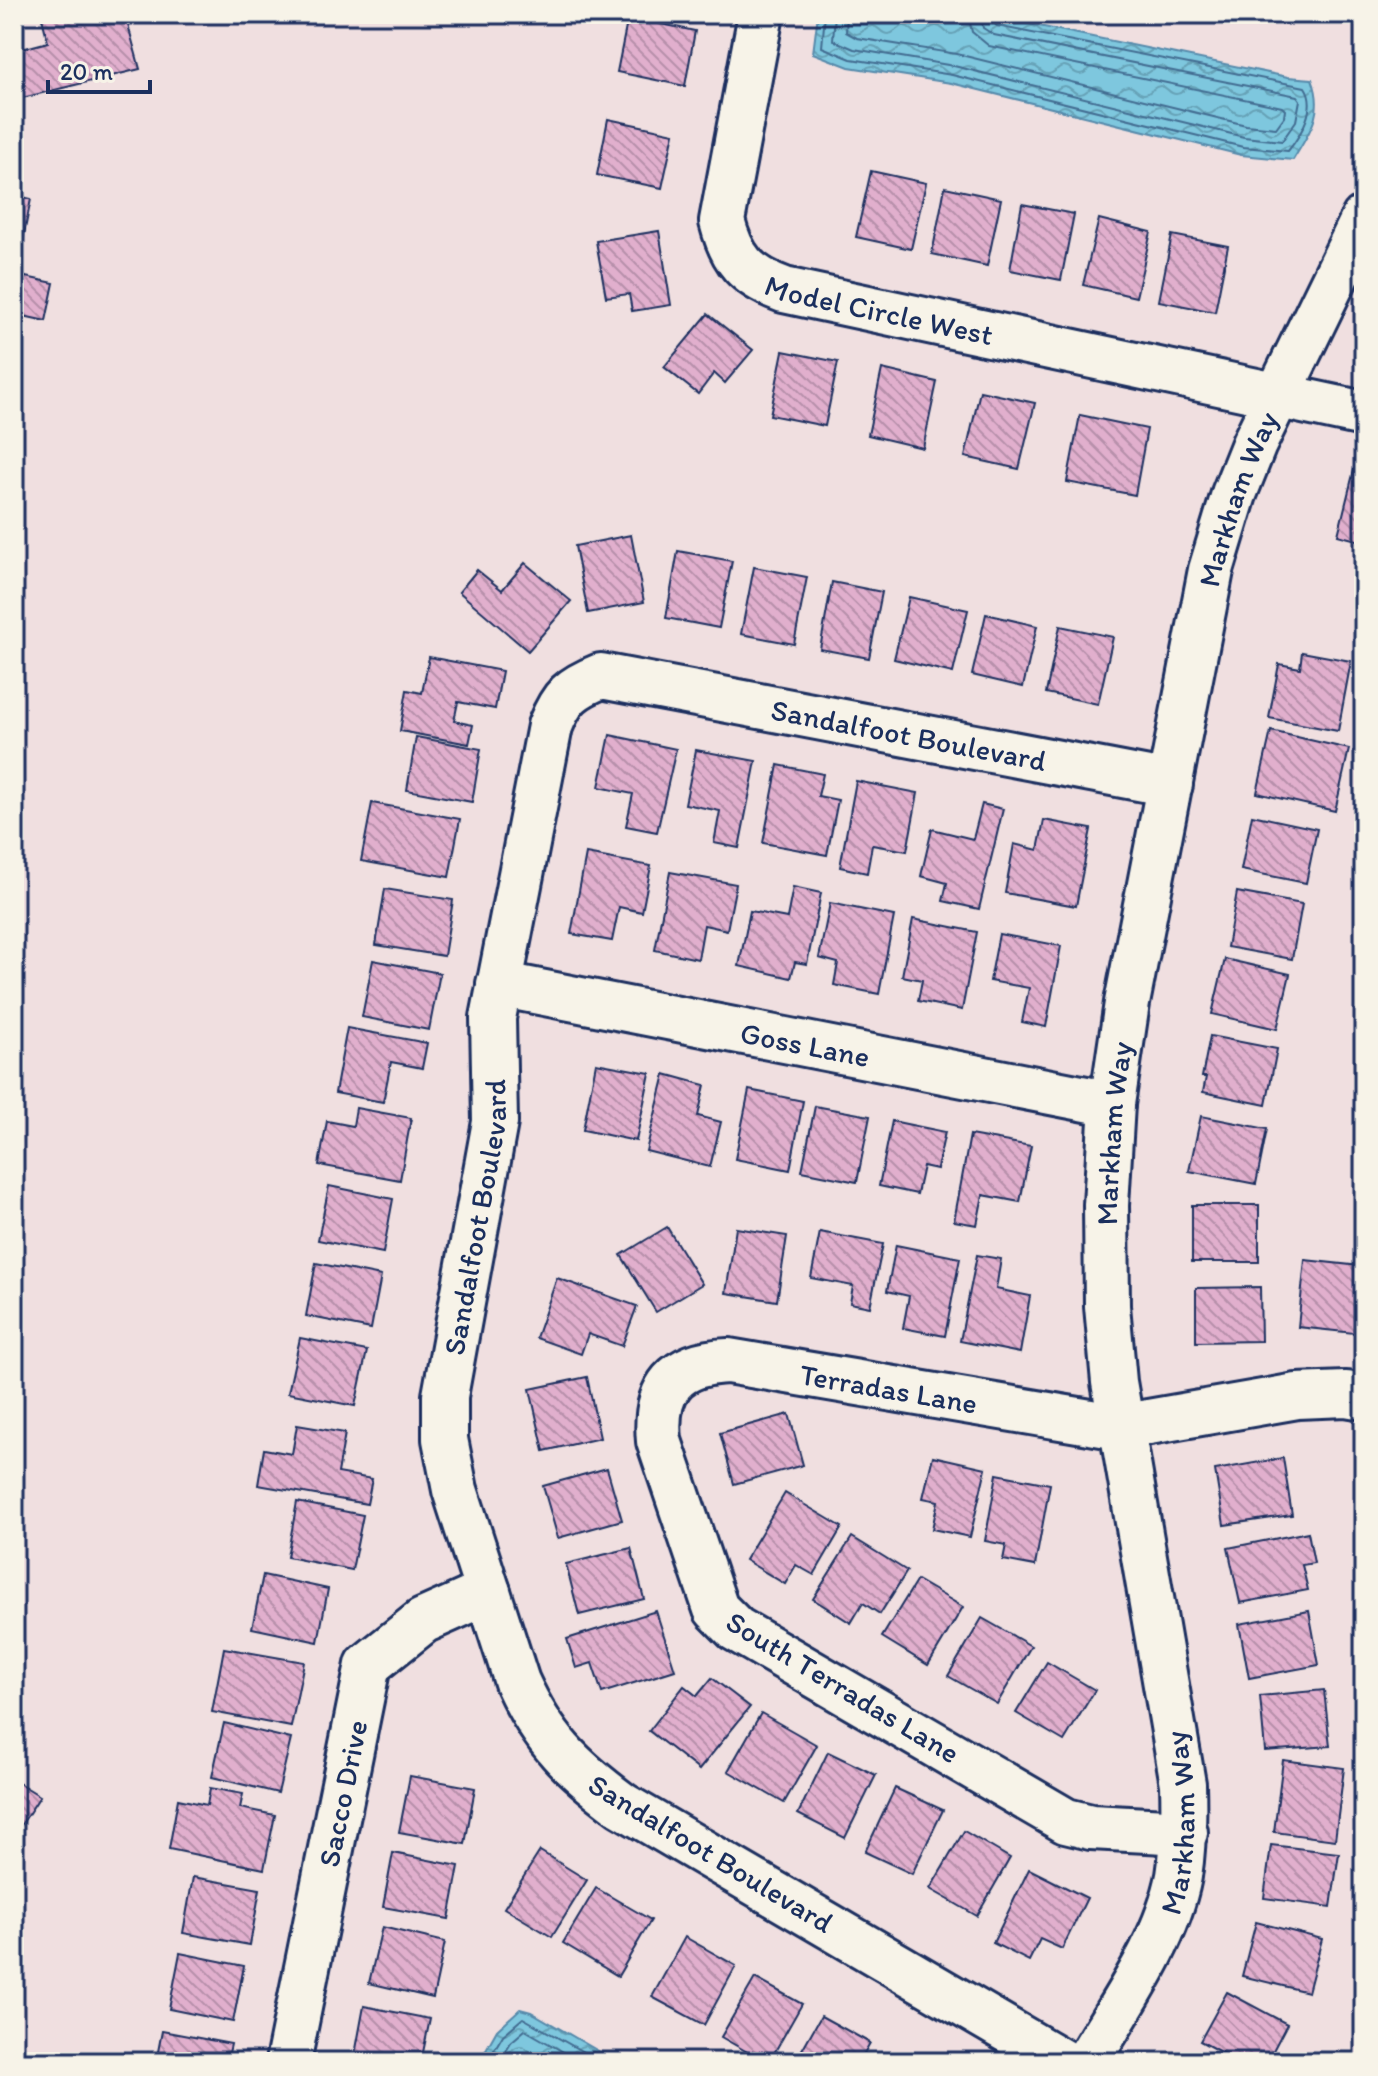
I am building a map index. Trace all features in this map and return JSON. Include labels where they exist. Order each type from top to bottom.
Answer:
[{"type":"street","name":"Model Circle West","points":[[761,14],[722,221],[728,245],[742,266],[761,281],[784,290],[1364,414]]},
{"type":"street","name":"Markham Way","points":[[1087,2062],[1155,1945],[1178,1879],[1185,1832],[1183,1784],[1120,1427],[1107,1306],[1106,1205],[1112,1104],[1127,1003],[1211,570],[1234,494],[1364,218]]},
{"type":"street","name":"Sandalfoot Boulevard","points":[[1062,2062],[622,1805],[579,1773],[551,1741],[517,1682],[455,1490],[445,1439],[445,1396],[495,1122],[492,1044],[499,984],[550,726],[559,703],[578,685],[601,676],[1170,784]]},
{"type":"street","name":"Goss Lane","points":[[499,984],[1112,1104]]},
{"type":"street","name":"Terradas Lane","points":[[666,1390],[680,1373],[703,1362],[728,1361],[1120,1427],[1297,1396],[1346,1394],[1364,1397]]},
{"type":"street","name":"South Terradas Lane","points":[[666,1390],[657,1415],[659,1441],[716,1609],[736,1629],[1066,1821],[1091,1827],[1185,1832]]},
{"type":"street","name":"Sacco Drive","points":[[288,2062],[368,1665],[423,1621],[488,1592]]},
{"type":"water","points":[[818,14],[980,14],[1288,77],[1312,79],[1316,91],[1316,112],[1310,131],[1293,160],[1241,155],[951,83],[849,67],[813,53]]},
{"type":"water","points":[[520,2009],[531,2012],[617,2062],[479,2062],[497,2030]]},
{"type":"building","points":[[41,14],[125,14],[140,69],[14,100],[14,51],[48,42]]},
{"type":"building","points":[[628,17],[695,31],[685,86],[617,72]]},
{"type":"building","points":[[608,119],[674,133],[662,188],[597,175]]},
{"type":"building","points":[[871,171],[926,183],[911,249],[856,237]]},
{"type":"building","points":[[945,187],[1001,199],[987,266],[932,254]]},
{"type":"building","points":[[14,195],[31,199],[16,275],[54,283],[46,321],[14,314]]},
{"type":"building","points":[[1022,204],[1074,214],[1061,280],[1010,270]]},
{"type":"building","points":[[1099,219],[1151,232],[1136,297],[1083,285]]},
{"type":"building","points":[[659,231],[671,305],[632,311],[629,294],[606,297],[596,241]]},
{"type":"building","points":[[1172,235],[1228,246],[1215,312],[1159,301]]},
{"type":"building","points":[[708,314],[753,350],[725,383],[714,373],[698,394],[664,367]]},
{"type":"building","points":[[783,351],[838,362],[825,426],[770,415]]},
{"type":"building","points":[[882,369],[937,382],[923,448],[868,435]]},
{"type":"building","points":[[980,391],[1035,403],[1019,469],[965,457]]},
{"type":"building","points":[[1080,415],[1147,429],[1135,495],[1067,482]]},
{"type":"building","points":[[1354,470],[1364,472],[1364,542],[1338,535]]},
{"type":"building","points":[[631,535],[644,602],[588,613],[575,546]]},
{"type":"building","points":[[678,551],[732,561],[719,628],[666,618]]},
{"type":"building","points":[[525,563],[571,601],[528,651],[459,592],[477,570],[502,590]]},
{"type":"building","points":[[754,567],[807,577],[794,644],[741,634]]},
{"type":"building","points":[[832,582],[882,592],[869,658],[820,649]]},
{"type":"building","points":[[909,597],[968,610],[953,673],[894,659]]},
{"type":"building","points":[[986,614],[1037,626],[1023,687],[972,675]]},
{"type":"building","points":[[1060,626],[1113,637],[1098,704],[1046,693]]},
{"type":"building","points":[[1302,652],[1351,661],[1338,731],[1269,718],[1279,664],[1300,668]]},
{"type":"building","points":[[429,657],[502,671],[495,709],[458,702],[454,721],[473,725],[469,744],[400,731],[407,690],[422,693]]},
{"type":"building","points":[[1271,731],[1349,749],[1335,811],[1257,793]]},
{"type":"building","points":[[610,735],[676,749],[657,832],[626,826],[633,794],[599,787]]},
{"type":"building","points":[[416,737],[481,749],[472,802],[407,790]]},
{"type":"building","points":[[696,750],[756,761],[739,848],[714,843],[720,811],[685,804]]},
{"type":"building","points":[[778,765],[823,774],[818,796],[838,800],[827,855],[763,843]]},
{"type":"building","points":[[856,781],[918,793],[907,851],[872,845],[867,873],[840,867]]},
{"type":"building","points":[[372,803],[460,819],[449,877],[361,861]]},
{"type":"building","points":[[982,804],[1003,809],[979,909],[943,901],[947,883],[921,876],[932,829],[973,839]]},
{"type":"building","points":[[1252,815],[1317,829],[1306,883],[1241,870]]},
{"type":"building","points":[[1044,820],[1091,829],[1076,906],[1005,893],[1014,844],[1038,850]]},
{"type":"building","points":[[586,854],[651,866],[642,912],[619,907],[612,941],[571,934]]},
{"type":"building","points":[[670,872],[736,884],[727,930],[704,925],[698,959],[655,950]]},
{"type":"building","points":[[793,887],[821,893],[807,964],[795,962],[791,978],[739,966],[750,911],[787,918]]},
{"type":"building","points":[[385,889],[453,900],[444,956],[376,945]]},
{"type":"building","points":[[1237,892],[1302,904],[1292,959],[1227,947]]},
{"type":"building","points":[[830,903],[894,916],[879,994],[834,985],[838,963],[819,958]]},
{"type":"building","points":[[913,919],[977,932],[962,1010],[918,1001],[922,980],[902,976]]},
{"type":"building","points":[[999,934],[1061,946],[1046,1027],[1022,1022],[1029,988],[990,981]]},
{"type":"building","points":[[1225,959],[1290,974],[1277,1029],[1212,1014]]},
{"type":"building","points":[[373,960],[440,973],[429,1030],[362,1017]]},
{"type":"building","points":[[347,1028],[427,1043],[422,1068],[391,1062],[383,1102],[335,1093]]},
{"type":"building","points":[[1210,1036],[1277,1049],[1266,1105],[1203,1092],[1206,1077],[1202,1077]]},
{"type":"building","points":[[596,1063],[650,1073],[636,1141],[583,1130]]},
{"type":"building","points":[[665,1074],[705,1085],[698,1116],[721,1122],[710,1167],[646,1151]]},
{"type":"building","points":[[749,1090],[803,1101],[790,1170],[735,1159]]},
{"type":"building","points":[[815,1106],[870,1116],[857,1182],[802,1171]]},
{"type":"building","points":[[356,1108],[411,1118],[400,1180],[319,1165],[327,1121],[353,1126]]},
{"type":"building","points":[[1201,1116],[1267,1129],[1256,1184],[1189,1171]]},
{"type":"building","points":[[892,1121],[945,1132],[937,1169],[923,1166],[917,1194],[879,1186]]},
{"type":"building","points":[[970,1135],[1031,1146],[1020,1202],[983,1195],[977,1225],[954,1221]]},
{"type":"building","points":[[329,1186],[393,1199],[383,1253],[318,1240]]},
{"type":"building","points":[[1192,1205],[1259,1205],[1259,1262],[1192,1262]]},
{"type":"building","points":[[667,1227],[702,1284],[656,1312],[621,1255]]},
{"type":"building","points":[[736,1228],[787,1236],[777,1301],[726,1293]]},
{"type":"building","points":[[820,1232],[883,1244],[870,1307],[850,1303],[853,1286],[811,1278]]},
{"type":"building","points":[[896,1245],[960,1258],[945,1336],[903,1328],[909,1296],[887,1291]]},
{"type":"building","points":[[977,1255],[1001,1259],[996,1289],[1030,1296],[1020,1353],[960,1341]]},
{"type":"building","points":[[1305,1260],[1360,1266],[1354,1333],[1298,1327]]},
{"type":"building","points":[[316,1263],[381,1276],[371,1329],[306,1316]]},
{"type":"building","points":[[557,1278],[637,1306],[622,1346],[588,1334],[581,1354],[536,1338]]},
{"type":"building","points":[[1260,1287],[1261,1341],[1196,1342],[1196,1288]]},
{"type":"building","points":[[300,1338],[367,1351],[355,1406],[288,1393]]},
{"type":"building","points":[[587,1377],[600,1438],[544,1451],[530,1389]]},
{"type":"building","points":[[789,1414],[803,1465],[734,1484],[720,1433]]},
{"type":"building","points":[[297,1425],[345,1433],[338,1473],[372,1479],[367,1504],[258,1485],[264,1449],[292,1454]]},
{"type":"building","points":[[933,1456],[986,1468],[970,1537],[932,1529],[938,1501],[923,1498]]},
{"type":"building","points":[[1283,1458],[1292,1515],[1224,1525],[1215,1470]]},
{"type":"building","points":[[607,1468],[622,1520],[558,1538],[543,1486]]},
{"type":"building","points":[[997,1474],[1050,1484],[1035,1566],[1003,1560],[1006,1545],[985,1541]]},
{"type":"building","points":[[785,1493],[842,1527],[814,1575],[796,1565],[785,1584],[745,1560]]},
{"type":"building","points":[[297,1502],[363,1515],[352,1570],[287,1557]]},
{"type":"building","points":[[1308,1532],[1314,1563],[1302,1565],[1308,1590],[1240,1603],[1228,1548]]},
{"type":"building","points":[[852,1537],[907,1571],[880,1614],[863,1603],[851,1623],[813,1599]]},
{"type":"building","points":[[631,1548],[644,1599],[579,1615],[566,1564]]},
{"type":"building","points":[[263,1575],[328,1589],[318,1642],[252,1628]]},
{"type":"building","points":[[917,1580],[963,1607],[928,1665],[882,1637]]},
{"type":"building","points":[[656,1611],[675,1670],[602,1693],[592,1663],[576,1668],[567,1639]]},
{"type":"building","points":[[1309,1611],[1319,1665],[1249,1678],[1239,1624]]},
{"type":"building","points":[[982,1618],[1031,1646],[997,1704],[948,1676]]},
{"type":"building","points":[[224,1648],[304,1662],[291,1727],[212,1712]]},
{"type":"building","points":[[1047,1662],[1095,1690],[1064,1741],[1016,1713]]},
{"type":"building","points":[[712,1678],[750,1707],[699,1770],[649,1731],[684,1686],[697,1696]]},
{"type":"building","points":[[1324,1690],[1330,1746],[1265,1751],[1260,1696]]},
{"type":"building","points":[[761,1713],[817,1745],[784,1803],[728,1771]]},
{"type":"building","points":[[224,1723],[291,1739],[278,1793],[212,1777]]},
{"type":"building","points":[[828,1752],[876,1775],[845,1838],[798,1814]]},
{"type":"building","points":[[1283,1760],[1344,1768],[1335,1840],[1274,1832]]},
{"type":"building","points":[[410,1776],[475,1788],[465,1844],[399,1832]]},
{"type":"building","points":[[14,1780],[40,1796],[14,1836]]},
{"type":"building","points":[[210,1788],[243,1794],[240,1808],[275,1815],[264,1869],[169,1849],[178,1799],[207,1805]]},
{"type":"building","points":[[895,1788],[943,1810],[912,1874],[865,1852]]},
{"type":"building","points":[[964,1831],[1010,1858],[977,1916],[930,1889]]},
{"type":"building","points":[[1271,1845],[1339,1853],[1331,1907],[1264,1898]]},
{"type":"building","points":[[540,1851],[587,1880],[552,1937],[504,1908]]},
{"type":"building","points":[[393,1853],[459,1866],[449,1919],[383,1907]]},
{"type":"building","points":[[1029,1869],[1087,1898],[1062,1949],[1040,1939],[1029,1961],[993,1943]]},
{"type":"building","points":[[193,1877],[260,1889],[250,1945],[183,1933]]},
{"type":"building","points":[[596,1888],[651,1920],[618,1976],[563,1943]]},
{"type":"building","points":[[1256,1922],[1322,1939],[1308,1992],[1242,1976]]},
{"type":"building","points":[[382,1927],[445,1942],[433,1998],[369,1983]]},
{"type":"building","points":[[685,1937],[736,1966],[704,2025],[652,1997]]},
{"type":"building","points":[[180,1953],[244,1966],[233,2022],[169,2009]]},
{"type":"building","points":[[755,1978],[802,2004],[769,2062],[721,2037]]},
{"type":"building","points":[[1227,1992],[1287,2024],[1267,2062],[1239,2062],[1200,2041]]},
{"type":"building","points":[[364,2006],[430,2019],[421,2062],[354,2060]]},
{"type":"building","points":[[821,2016],[870,2043],[859,2062],[795,2062]]},
{"type":"building","points":[[162,2031],[231,2044],[227,2062],[156,2062]]}]
